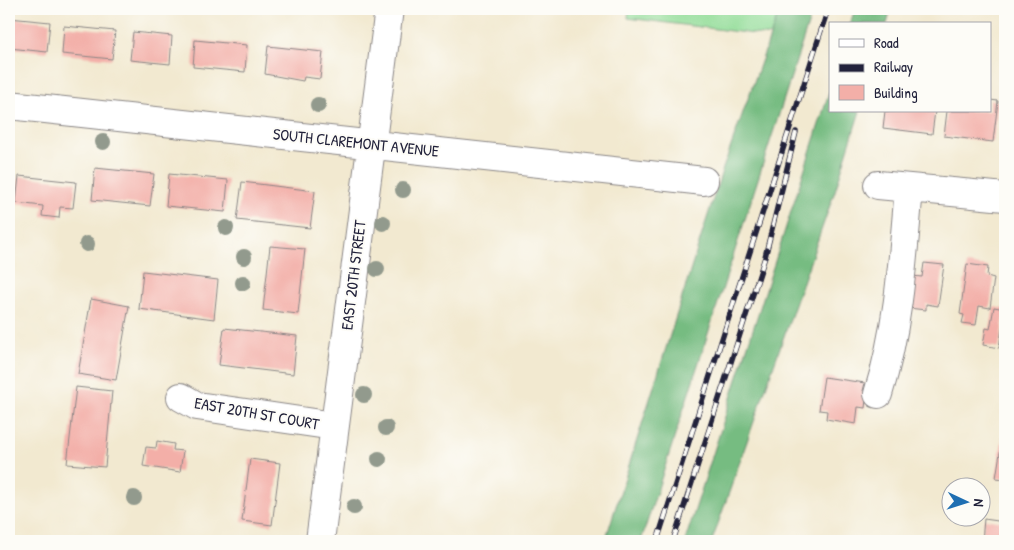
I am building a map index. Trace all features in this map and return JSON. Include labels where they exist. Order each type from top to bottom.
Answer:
[{"type":"street","name":"EAST 20TH STREET","points":[[320,541],[389,9]]},
{"type":"street","name":"SOUTH CLAREMONT AVENUE","points":[[9,105],[704,181]]},
{"type":"street","points":[[878,185],[1005,197]]},
{"type":"street","points":[[878,394],[888,364],[900,295],[909,188]]},
{"type":"street","name":"EAST 20TH ST COURT","points":[[181,397],[198,406],[334,426]]},
{"type":"green space","points":[[629,9],[780,9],[771,36],[628,18]]},
{"type":"green space","points":[[780,9],[813,9],[641,541],[605,541],[721,174]]},
{"type":"green space","points":[[855,9],[891,9],[888,22],[851,22]]},
{"type":"green space","points":[[829,93],[829,112],[860,112],[835,191],[712,541],[685,541]]},
{"type":"building","points":[[9,18],[50,22],[47,52],[9,48]]},
{"type":"building","points":[[64,26],[115,31],[112,59],[62,54]]},
{"type":"building","points":[[133,32],[172,36],[170,64],[130,60]]},
{"type":"building","points":[[195,40],[247,45],[245,72],[193,67]]},
{"type":"building","points":[[268,46],[323,52],[320,79],[304,77],[303,81],[265,74]]},
{"type":"building","points":[[992,100],[998,101],[993,142],[944,136],[947,112],[992,112]]},
{"type":"building","points":[[885,112],[935,112],[932,134],[883,128]]},
{"type":"building","points":[[95,168],[154,174],[150,206],[92,200]]},
{"type":"building","points":[[169,174],[228,180],[225,212],[166,206]]},
{"type":"building","points":[[19,176],[76,182],[73,208],[60,207],[59,218],[42,216],[43,206],[16,203]]},
{"type":"building","points":[[242,182],[315,191],[310,228],[237,220]]},
{"type":"building","points":[[270,246],[305,249],[298,314],[263,310]]},
{"type":"building","points":[[924,263],[944,265],[938,306],[926,304],[926,310],[908,308],[912,276],[922,277]]},
{"type":"building","points":[[967,264],[988,267],[987,276],[994,278],[990,308],[979,306],[976,325],[962,323],[964,315],[960,314]]},
{"type":"building","points":[[143,271],[218,280],[214,319],[139,309]]},
{"type":"building","points":[[91,299],[129,306],[116,380],[78,374]]},
{"type":"building","points":[[994,307],[1005,309],[999,348],[983,345],[986,328],[990,329]]},
{"type":"building","points":[[224,328],[297,336],[293,374],[219,365]]},
{"type":"building","points":[[824,377],[865,383],[863,391],[867,391],[865,408],[858,407],[856,424],[826,419],[827,411],[819,410]]},
{"type":"building","points":[[76,387],[112,391],[105,467],[67,464]]},
{"type":"building","points":[[1005,428],[1005,479],[996,478]]},
{"type":"building","points":[[157,441],[174,444],[173,450],[183,451],[180,472],[143,466],[146,447],[156,448]]},
{"type":"building","points":[[250,459],[280,463],[272,525],[242,521]]},
{"type":"building","points":[[992,520],[1005,522],[1004,541],[982,541],[983,528],[992,528]]},
{"type":"railway","points":[[657,541],[828,9]]},
{"type":"railway","points":[[673,541],[765,257],[796,132]]}]
